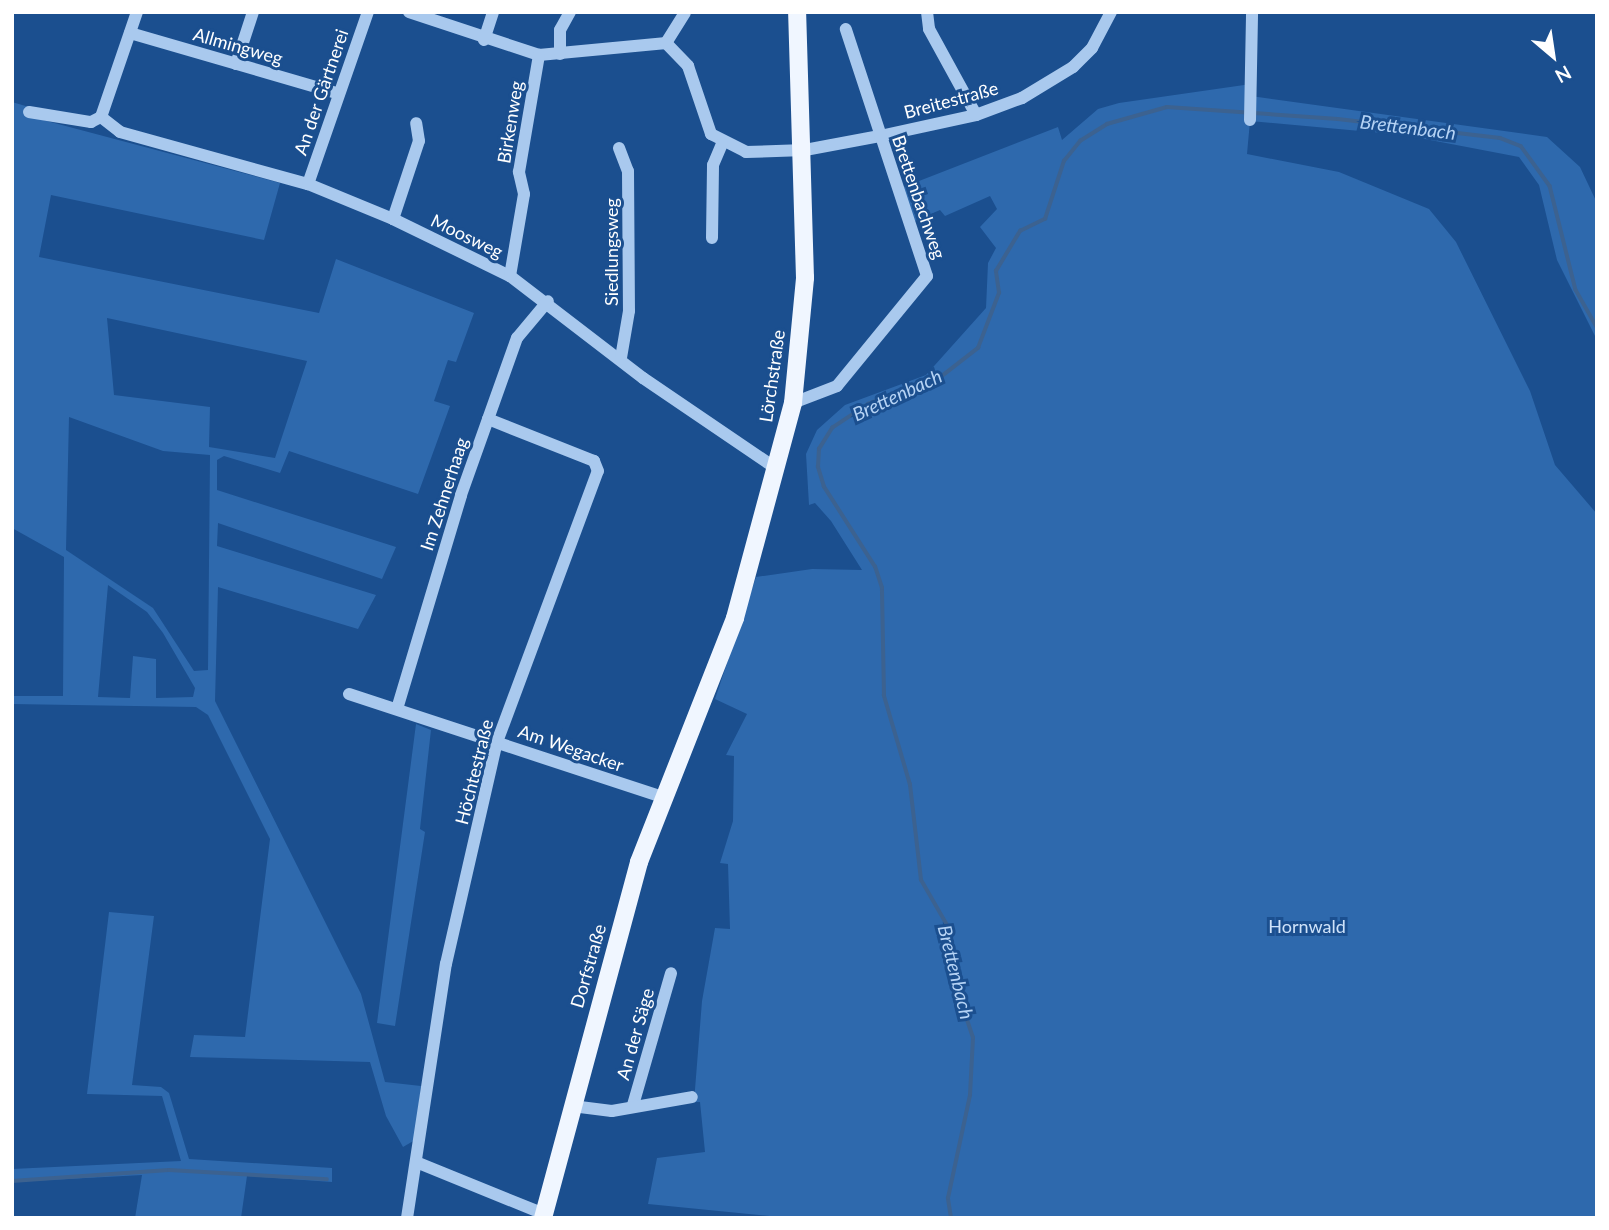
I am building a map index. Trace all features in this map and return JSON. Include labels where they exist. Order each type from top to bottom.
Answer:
[{"type":"main road","name":"Lörchstraße","points":[[690,732],[735,618],[793,403],[805,278],[805,150],[797,12]]},
{"type":"main road","name":"Dorfstraße","points":[[543,1216],[572,1106],[662,797],[690,732]]},
{"type":"street","points":[[29,112],[91,122],[101,117],[137,12]]},
{"type":"street","points":[[236,64],[253,12]]},
{"type":"street","name":"An der Gärtnerei","points":[[307,184],[336,93],[368,12]]},
{"type":"street","points":[[409,12],[484,40],[539,55],[666,43]]},
{"type":"street","points":[[484,40],[493,12]]},
{"type":"street","points":[[561,54],[560,30],[570,12]]},
{"type":"street","points":[[666,43],[685,12]]},
{"type":"street","points":[[927,12],[929,29],[955,68],[976,115]]},
{"type":"street","name":"Breitestraße","points":[[722,144],[746,152],[805,150],[976,115],[1022,98],[1073,67],[1092,48],[1111,12]]},
{"type":"street","points":[[1251,114],[1252,12]]},
{"type":"street","name":"Brettenbachweg","points":[[793,403],[837,386],[928,276],[846,29]]},
{"type":"street","name":"Allmingweg","points":[[130,33],[336,93]]},
{"type":"street","points":[[666,43],[688,66],[705,120],[722,144],[713,165],[712,237]]},
{"type":"street","name":"Birkenweg","points":[[510,276],[524,194],[519,172],[539,55]]},
{"type":"street","name":"Moosweg","points":[[101,117],[120,132],[307,184],[393,219],[510,276],[548,301],[754,458],[777,469]]},
{"type":"street","points":[[393,219],[419,141],[416,122]]},
{"type":"street","name":"Siedlungsweg","points":[[619,148],[628,171],[629,311],[621,358]]},
{"type":"street","name":"Im Zehnerhaag","points":[[397,709],[488,419],[517,338],[548,301]]},
{"type":"street","name":"Höchtestraße","points":[[407,1218],[446,964],[497,742],[598,471],[594,461],[488,419]]},
{"type":"street","name":"Am Wegacker","points":[[349,694],[662,797]]},
{"type":"street","name":"An der Säge","points":[[633,1105],[671,973]]},
{"type":"street","name":"An der Säge","points":[[572,1106],[612,1111],[633,1105],[692,1097]]},
{"type":"street","points":[[416,1162],[543,1216]]},
{"type":"green space","name":"Hornwald","points":[[1251,84],[1251,96],[1547,137],[1580,167],[1597,203],[1597,340],[1557,260],[1539,185],[1519,157],[1404,135],[1250,121],[1247,154],[1339,172],[1429,209],[1456,242],[1530,391],[1555,465],[1597,514],[1597,1218],[790,1218],[648,1204],[657,1158],[705,1152],[700,1102],[694,1102],[702,1001],[715,928],[730,929],[728,864],[720,863],[733,821],[734,756],[726,755],[747,714],[715,699],[756,577],[812,569],[862,570],[831,521],[815,503],[809,505],[806,454],[817,430],[845,405],[926,375],[986,308],[988,263],[996,248],[980,227],[997,209],[990,196],[945,216],[940,210],[915,221],[901,188],[1058,127],[1062,140],[1098,109],[1119,103]]},
{"type":"green space","points":[[12,102],[29,107],[28,116],[280,183],[264,240],[51,195],[39,257],[319,313],[336,259],[474,313],[456,362],[448,360],[434,401],[450,406],[418,494],[289,451],[280,473],[224,456],[217,460],[217,490],[396,547],[382,579],[218,523],[217,546],[376,595],[358,629],[218,587],[215,701],[361,994],[385,1082],[421,1086],[415,1140],[403,1147],[386,1116],[370,1062],[190,1057],[194,1035],[245,1037],[270,839],[208,715],[196,707],[12,704],[12,696],[63,696],[64,557],[12,528]],"holes":[[[107,318],[307,361],[275,458],[209,447],[210,407],[114,395]],[[69,417],[163,451],[210,455],[208,670],[194,671],[153,608],[66,550]],[[108,585],[147,612],[163,633],[195,688],[193,697],[156,698],[156,659],[133,656],[130,698],[98,697]]]},
{"type":"green space","points":[[416,724],[431,730],[420,829],[425,832],[395,1026],[377,1023]]},
{"type":"green space","points":[[109,912],[154,916],[132,1085],[161,1087],[169,1093],[189,1159],[332,1168],[332,1182],[247,1176],[241,1218],[135,1218],[142,1175],[12,1182],[12,1169],[181,1161],[162,1096],[87,1094]]},
{"type":"waterway","name":"Brettenbach","points":[[951,1218],[948,1198],[970,1095],[973,1038],[957,990],[948,927],[921,880],[910,785],[884,696],[882,588],[875,567],[824,487],[818,467],[819,449],[832,428],[868,404],[942,376],[978,348],[999,293],[996,271],[1020,231],[1045,219],[1064,161],[1080,141],[1107,124],[1167,107],[1338,119],[1500,138],[1521,146],[1550,186],[1576,290],[1597,327]]},
{"type":"waterway","points":[[12,1181],[169,1170],[327,1179]]}]
